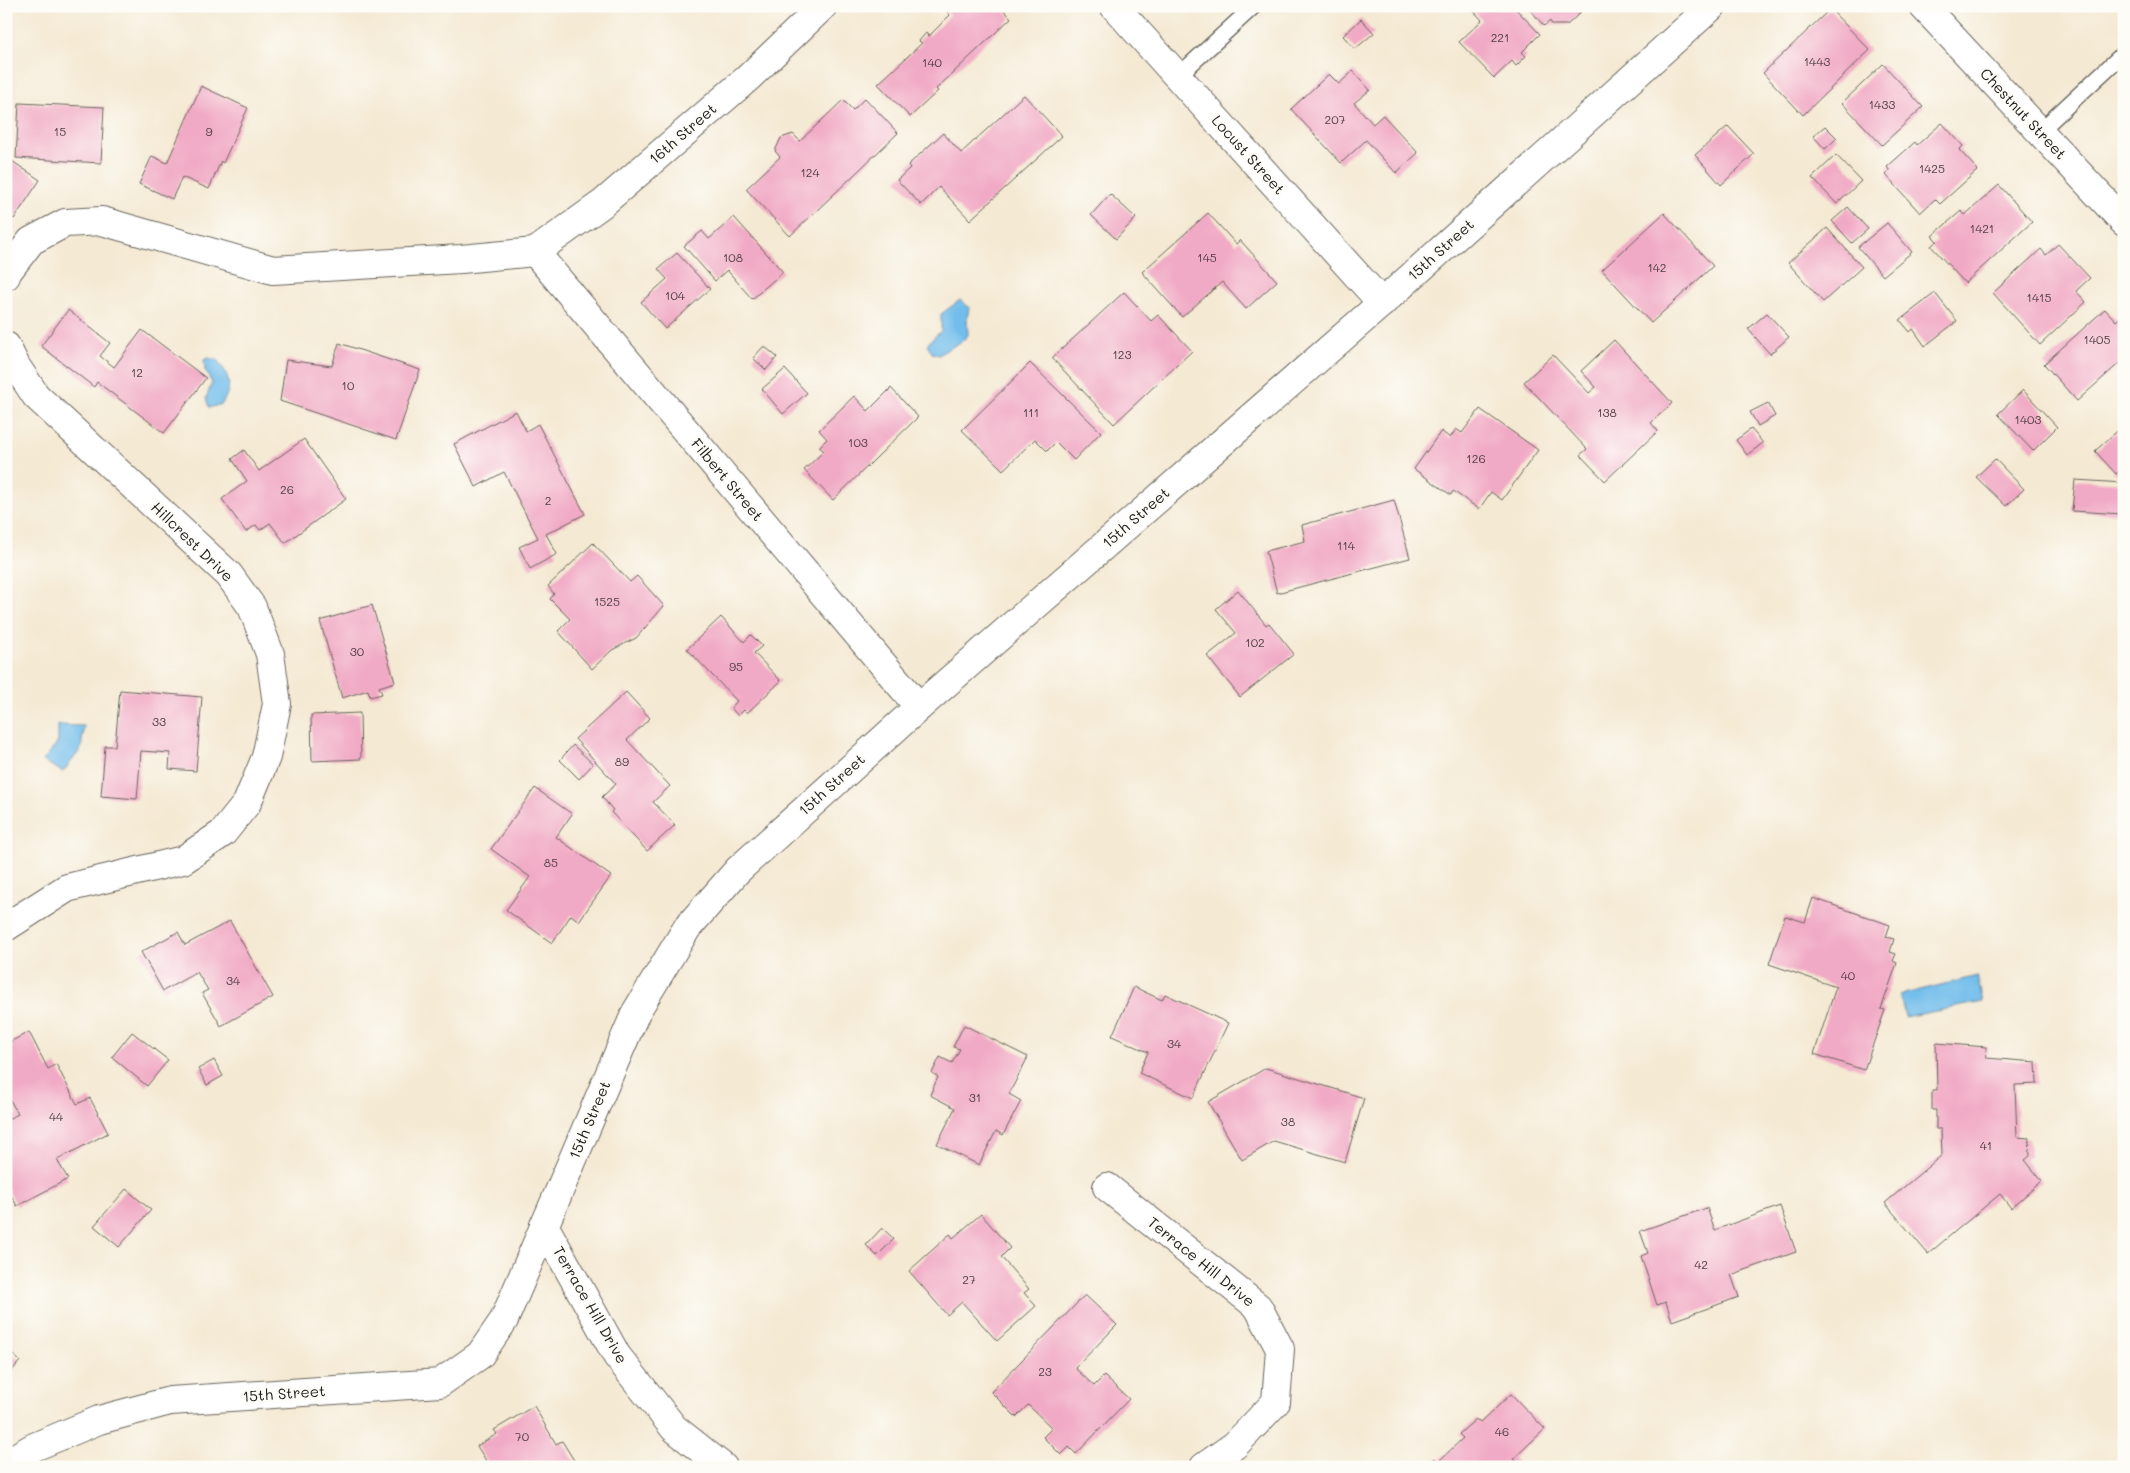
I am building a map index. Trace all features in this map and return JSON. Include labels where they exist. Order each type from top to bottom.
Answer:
[{"type":"street","name":"16th Street","points":[[535,252],[609,198],[748,78],[823,6]]},
{"type":"street","name":"Locust Street","points":[[1114,6],[1382,303]]},
{"type":"street","name":"15th Street","points":[[6,1463],[34,1447],[99,1420],[170,1402],[440,1383],[480,1355],[504,1320],[636,1012],[687,928],[738,870],[919,707],[1382,303],[1712,6]]},
{"type":"street","name":"Chestnut Street","points":[[1923,6],[2124,222]]},
{"type":"street","points":[[6,276],[31,241],[65,223],[102,221],[273,270],[461,259],[535,252]]},
{"type":"street","name":"Filbert Street","points":[[535,252],[919,707]]},
{"type":"street","name":"Hillcrest Drive","points":[[6,346],[16,366],[36,396],[229,575],[252,607],[270,654],[277,704],[266,757],[247,803],[223,833],[183,860],[67,888],[6,927]]},
{"type":"street","name":"Terrace Hill Drive","points":[[1107,1186],[1258,1307],[1280,1349],[1276,1402],[1235,1445],[1204,1467]]},
{"type":"street","name":"Terrace Hill Drive","points":[[544,1225],[617,1356],[674,1428],[723,1467]]},
{"type":"lane","points":[[1178,76],[1254,6]]},
{"type":"lane","points":[[2040,131],[2124,53]]},
{"type":"water","points":[[960,300],[969,307],[967,319],[968,335],[962,341],[939,355],[932,353],[927,344],[941,331],[941,314]]},
{"type":"water","points":[[208,358],[217,360],[227,376],[229,386],[222,404],[209,408],[206,398],[212,383],[205,370],[204,360]]},
{"type":"water","points":[[58,725],[84,726],[81,749],[63,772],[43,761],[58,742]]},
{"type":"water","points":[[1977,976],[1983,1002],[1905,1017],[1900,995]]},
{"type":"building","points":[[942,6],[1000,6],[1011,18],[936,89],[938,91],[910,117],[878,84],[922,43],[919,41],[926,33],[929,36],[950,15]]},
{"type":"building","points":[[1469,6],[1513,6],[1540,34],[1522,52],[1526,56],[1516,66],[1512,61],[1494,78],[1459,42],[1482,20]]},
{"type":"building","points":[[1527,6],[1580,6],[1580,13],[1567,25],[1552,25],[1550,21],[1544,26]]},
{"type":"building","points":[[1830,9],[1870,50],[1803,115],[1763,73]]},
{"type":"building","points":[[1361,19],[1374,33],[1355,49],[1343,36]]},
{"type":"building","points":[[1883,64],[1923,107],[1882,145],[1842,103]]},
{"type":"building","points":[[1353,71],[1370,90],[1354,103],[1373,124],[1383,115],[1418,153],[1396,173],[1366,140],[1341,163],[1291,109],[1329,74],[1339,84]]},
{"type":"building","points":[[201,86],[248,108],[209,189],[182,177],[172,199],[139,184],[152,156],[167,163]]},
{"type":"building","points":[[1024,95],[1062,136],[970,220],[939,187],[921,205],[897,180],[910,168],[908,165],[943,133],[961,153]]},
{"type":"building","points":[[865,98],[898,133],[790,236],[746,189],[780,157],[775,151],[781,138],[793,134],[800,141],[843,100],[853,110]]},
{"type":"building","points":[[19,103],[104,107],[101,163],[16,158]]},
{"type":"building","points":[[1942,123],[1963,146],[1959,150],[1978,170],[1940,204],[1935,199],[1920,213],[1886,175],[1890,171],[1887,167],[1915,142],[1917,145]]},
{"type":"building","points":[[1728,126],[1754,154],[1721,185],[1695,155]]},
{"type":"building","points":[[1825,126],[1837,138],[1825,149],[1813,136]]},
{"type":"building","points":[[1836,155],[1861,181],[1837,204],[1812,178]]},
{"type":"building","points":[[6,157],[40,180],[14,219],[6,214]]},
{"type":"building","points":[[1999,185],[2032,222],[1965,283],[1931,246],[1937,241],[1932,236],[1961,211],[1965,215]]},
{"type":"building","points":[[1110,194],[1136,218],[1116,239],[1091,215]]},
{"type":"building","points":[[1848,207],[1868,229],[1852,243],[1832,221]]},
{"type":"building","points":[[1208,213],[1236,244],[1240,240],[1277,281],[1246,309],[1222,282],[1182,317],[1142,272]]},
{"type":"building","points":[[1664,213],[1713,266],[1651,323],[1602,270]]},
{"type":"building","points":[[734,217],[783,272],[752,299],[727,270],[715,281],[684,246],[702,231],[709,239]]},
{"type":"building","points":[[1887,223],[1912,252],[1883,276],[1858,247]]},
{"type":"building","points":[[1827,228],[1862,267],[1823,302],[1788,263]]},
{"type":"building","points":[[2058,244],[2090,278],[2076,291],[2086,302],[2040,345],[1993,293],[2041,249],[2046,255]]},
{"type":"building","points":[[677,253],[710,289],[665,329],[641,302],[667,279],[658,269]]},
{"type":"building","points":[[1124,292],[1151,321],[1158,315],[1192,351],[1114,424],[1052,358]]},
{"type":"building","points":[[1935,293],[1957,321],[1925,346],[1913,329],[1910,332],[1900,320]]},
{"type":"building","points":[[2105,309],[2116,321],[2124,314],[2124,359],[2077,401],[2044,364]]},
{"type":"building","points":[[68,310],[110,343],[100,356],[114,367],[142,330],[206,378],[164,433],[97,382],[94,387],[41,346]]},
{"type":"building","points":[[1767,313],[1789,337],[1770,354],[1748,329]]},
{"type":"building","points":[[1614,340],[1672,403],[1651,423],[1658,431],[1605,481],[1580,455],[1587,449],[1524,382],[1553,355],[1589,393],[1596,387],[1581,371]]},
{"type":"building","points":[[339,343],[420,370],[396,440],[280,401],[286,360],[332,366]]},
{"type":"building","points":[[764,346],[777,357],[766,370],[753,358]]},
{"type":"building","points":[[1030,363],[1101,432],[1074,460],[1056,442],[1047,451],[1035,439],[1003,470],[962,430]]},
{"type":"building","points":[[785,369],[807,393],[783,414],[762,389]]},
{"type":"building","points":[[891,388],[918,417],[833,500],[804,470],[824,451],[819,447],[827,439],[819,430],[854,396],[868,411]]},
{"type":"building","points":[[2023,390],[2057,427],[2033,451],[1998,414]]},
{"type":"building","points":[[1768,403],[1775,416],[1758,426],[1750,412]]},
{"type":"building","points":[[1480,409],[1538,450],[1502,500],[1491,492],[1479,509],[1453,491],[1451,495],[1414,469],[1441,431],[1450,438],[1456,429],[1462,433]]},
{"type":"building","points":[[516,411],[526,431],[538,424],[585,514],[546,534],[557,554],[530,569],[519,547],[538,538],[504,472],[476,487],[454,444]]},
{"type":"building","points":[[2124,425],[2124,468],[2116,474],[2095,451]]},
{"type":"building","points":[[1751,429],[1763,443],[1747,455],[1736,440]]},
{"type":"building","points":[[304,439],[346,499],[285,543],[270,523],[260,530],[256,525],[246,532],[222,499],[247,481],[232,459],[244,450],[259,471]]},
{"type":"building","points":[[1995,459],[2024,489],[2006,506],[1976,477]]},
{"type":"building","points":[[2075,480],[2124,483],[2123,514],[2072,511]]},
{"type":"building","points":[[1394,500],[1410,558],[1277,593],[1266,551],[1305,541],[1302,525]]},
{"type":"building","points":[[593,543],[630,582],[637,576],[664,606],[636,638],[612,650],[592,669],[558,631],[570,619],[550,599],[554,594],[548,586]]},
{"type":"building","points":[[1238,590],[1266,625],[1269,623],[1294,654],[1240,697],[1207,656],[1236,633],[1216,609]]},
{"type":"building","points":[[372,605],[395,682],[379,687],[382,694],[370,697],[368,690],[342,698],[320,621]]},
{"type":"building","points":[[721,617],[744,642],[751,635],[762,646],[754,653],[781,681],[747,713],[744,710],[738,716],[731,708],[737,701],[687,649]]},
{"type":"building","points":[[120,690],[202,697],[196,771],[169,769],[170,753],[141,751],[137,799],[101,796],[105,746],[115,746]]},
{"type":"building","points":[[626,692],[650,718],[627,740],[670,786],[653,802],[675,825],[647,851],[611,812],[613,810],[602,797],[616,784],[575,739]]},
{"type":"building","points":[[360,713],[361,759],[312,761],[311,715]]},
{"type":"building","points":[[573,745],[593,764],[579,779],[560,760]]},
{"type":"building","points":[[535,788],[572,814],[556,837],[611,876],[579,921],[571,915],[552,943],[506,910],[530,877],[491,849]]},
{"type":"building","points":[[1813,898],[1890,925],[1886,937],[1894,939],[1890,952],[1896,954],[1893,961],[1897,963],[1881,1009],[1885,1010],[1864,1070],[1814,1054],[1836,987],[1769,964],[1785,916],[1805,922]]},
{"type":"building","points":[[230,921],[273,997],[221,1026],[202,993],[208,990],[197,972],[163,991],[141,952],[178,932],[185,945]]},
{"type":"building","points":[[1134,987],[1162,1000],[1165,994],[1228,1023],[1193,1098],[1139,1073],[1148,1052],[1112,1036]]},
{"type":"building","points":[[964,1025],[1028,1057],[1009,1094],[1021,1101],[1003,1135],[996,1131],[979,1165],[937,1144],[955,1108],[930,1095],[938,1077],[932,1073],[940,1057],[952,1063],[960,1049],[953,1047]]},
{"type":"building","points":[[29,1032],[48,1069],[56,1064],[77,1104],[90,1098],[108,1133],[57,1160],[68,1179],[17,1206],[6,1186],[6,1120],[18,1114],[6,1093],[6,1044]]},
{"type":"building","points":[[132,1032],[168,1060],[147,1086],[112,1057]]},
{"type":"building","points":[[1936,1043],[1987,1047],[1986,1058],[2036,1062],[2037,1084],[2015,1085],[2017,1137],[2029,1138],[2030,1156],[2025,1160],[2042,1181],[2011,1208],[2000,1194],[1928,1254],[1885,1203],[1942,1155],[1941,1129],[1936,1129],[1936,1110],[1932,1110],[1932,1090],[1937,1090]]},
{"type":"building","points":[[214,1060],[223,1076],[207,1085],[198,1069]]},
{"type":"building","points":[[1266,1068],[1364,1098],[1345,1162],[1274,1141],[1242,1160],[1208,1102]]},
{"type":"building","points":[[126,1189],[151,1210],[119,1247],[94,1226]]},
{"type":"building","points":[[1780,1206],[1796,1252],[1731,1275],[1739,1297],[1672,1321],[1666,1302],[1657,1305],[1641,1256],[1648,1253],[1640,1231],[1707,1208],[1715,1230]]},
{"type":"building","points":[[981,1214],[1010,1248],[1001,1257],[1029,1289],[1024,1293],[1036,1306],[997,1341],[962,1302],[947,1315],[909,1271],[950,1234],[953,1238]]},
{"type":"building","points":[[882,1228],[894,1239],[877,1256],[866,1245]]},
{"type":"building","points":[[1085,1295],[1117,1325],[1075,1368],[1094,1386],[1104,1376],[1129,1399],[1076,1454],[1069,1447],[1061,1455],[1043,1437],[1052,1428],[1028,1405],[1016,1417],[991,1392]]},
{"type":"building","points":[[6,1349],[20,1361],[6,1378]]},
{"type":"building","points":[[1511,1394],[1545,1429],[1513,1459],[1516,1461],[1516,1467],[1426,1467],[1435,1458],[1438,1462],[1463,1438],[1459,1434],[1476,1419],[1480,1423]]},
{"type":"building","points":[[534,1406],[556,1444],[562,1441],[575,1462],[569,1467],[490,1467],[477,1446],[497,1434],[494,1430]]}]
